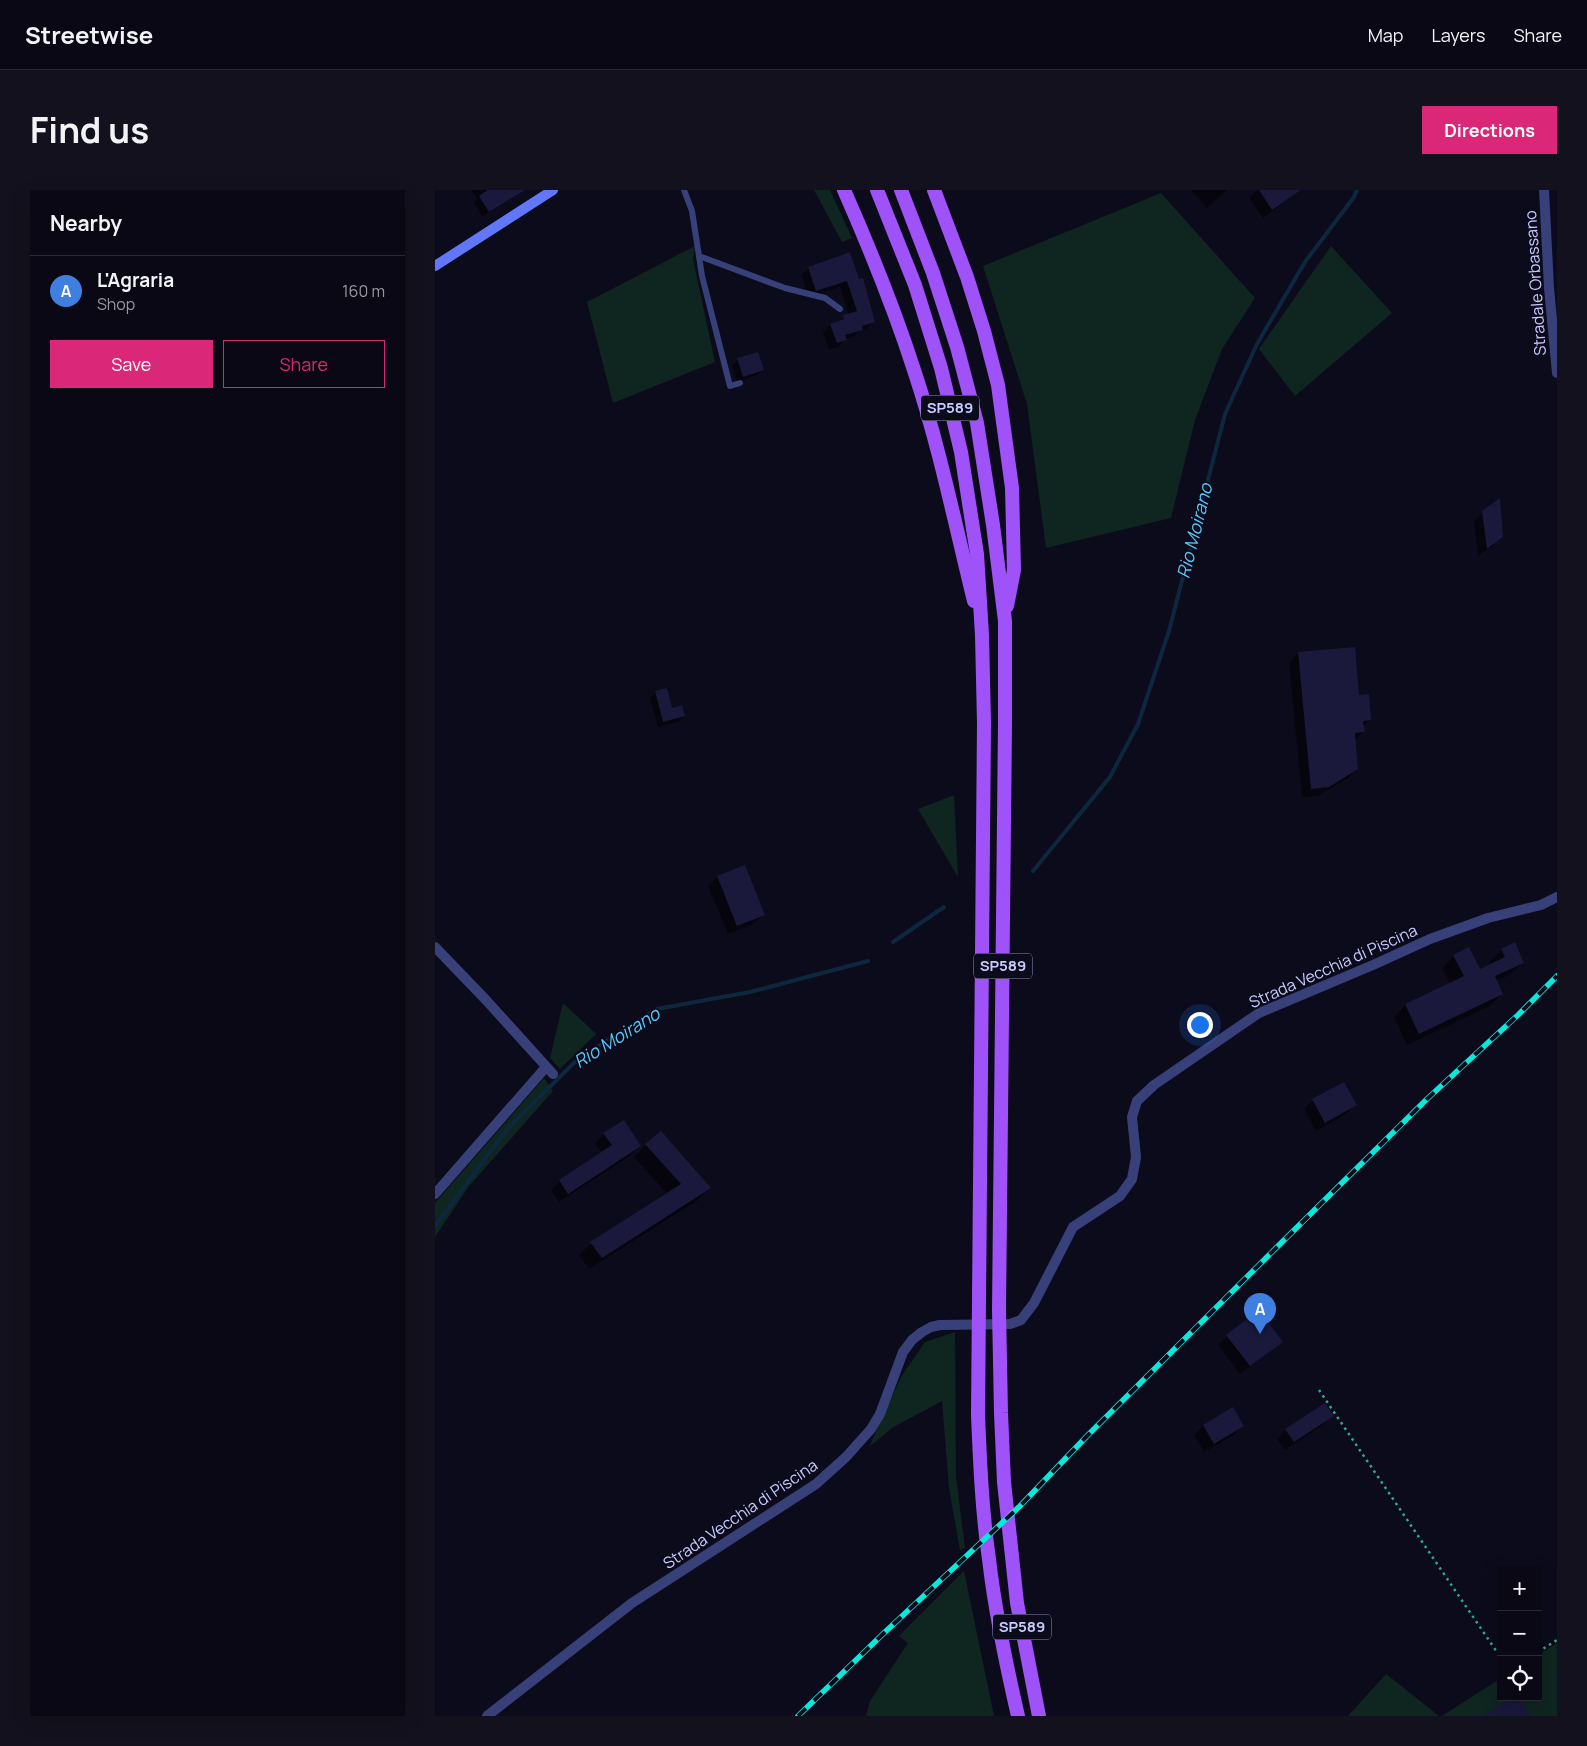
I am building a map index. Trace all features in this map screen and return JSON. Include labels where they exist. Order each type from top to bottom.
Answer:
[{"type":"main road","points":[[435,266],[553,190]]},
{"type":"main road","points":[[844,190],[887,290],[915,371],[939,454],[982,635]]},
{"type":"main road","name":"SP589","points":[[877,190],[915,285],[941,368],[961,452],[977,554],[982,635],[983,852],[977,1342],[978,1415],[982,1496],[989,1559],[998,1619],[1018,1716]]},
{"type":"main road","name":"SP589","points":[[901,190],[933,273],[957,347],[977,423],[993,525],[1005,621],[999,1310],[1001,1412],[1005,1482],[1017,1603],[1039,1716]]},
{"type":"main road","points":[[934,190],[967,277],[998,385],[1012,488],[1014,570],[1005,621]]},
{"type":"street","name":"Stradale Orbassano","points":[[1544,190],[1549,288],[1557,373]]},
{"type":"street","name":"Strada Vecchia di Piscina","points":[[487,1716],[632,1603],[816,1484],[846,1457],[871,1429],[880,1414],[903,1352],[912,1340],[922,1332],[940,1324],[1010,1324],[1021,1320],[1038,1296],[1073,1227],[1120,1196],[1132,1179],[1136,1157],[1132,1117],[1137,1101],[1154,1085],[1259,1013],[1430,939],[1488,918],[1541,905],[1557,897]]},
{"type":"street","points":[[435,947],[486,1000],[549,1071],[435,1194]]},
{"type":"lane","points":[[685,190],[692,210],[702,276],[730,386],[740,384]]},
{"type":"lane","points":[[699,256],[785,288],[825,298],[840,309]]},
{"type":"path","points":[[1319,1390],[1500,1656]]},
{"type":"path","points":[[1542,1649],[1557,1640]]},
{"type":"green space","points":[[814,190],[830,190],[852,238],[842,242]]},
{"type":"green space","points":[[1161,193],[1255,298],[1222,349],[1195,420],[1171,518],[1046,548],[1027,404],[983,266]]},
{"type":"green space","points":[[695,246],[693,259],[715,362],[613,403],[587,302]]},
{"type":"green space","points":[[1331,246],[1392,313],[1295,396],[1259,349]]},
{"type":"green space","points":[[954,795],[958,877],[918,809]]},
{"type":"green space","points":[[563,1003],[596,1034],[560,1069],[550,1058]]},
{"type":"green space","points":[[544,1078],[553,1091],[469,1186],[435,1237],[435,1203]]},
{"type":"green space","points":[[955,1332],[956,1477],[965,1548],[960,1550],[949,1488],[942,1401],[892,1428],[869,1447],[901,1377],[925,1342]]},
{"type":"green space","points":[[964,1571],[994,1716],[866,1716],[870,1701],[908,1643],[899,1636]]},
{"type":"green space","points":[[1557,1643],[1557,1716],[1442,1716],[1497,1681],[1497,1701],[1542,1701],[1542,1652]]},
{"type":"green space","points":[[1386,1674],[1439,1716],[1348,1716]]},
{"type":"building","points":[[488,190],[525,190],[489,212],[479,196]]},
{"type":"building","points":[[1259,190],[1301,190],[1272,210]]},
{"type":"building","points":[[850,252],[859,279],[863,278],[875,322],[862,326],[863,330],[845,335],[847,340],[837,343],[830,324],[844,319],[843,315],[857,311],[847,281],[816,291],[808,267]]},
{"type":"building","points":[[758,352],[764,370],[743,377],[737,358]]},
{"type":"building","points":[[1500,498],[1503,537],[1487,549],[1482,511]]},
{"type":"building","points":[[1355,647],[1359,695],[1369,694],[1371,720],[1363,721],[1365,732],[1355,733],[1358,769],[1329,787],[1311,789],[1298,652]]},
{"type":"building","points":[[667,688],[672,708],[682,705],[685,716],[663,722],[655,691]]},
{"type":"building","points":[[745,865],[765,915],[737,926],[717,876]]},
{"type":"building","points":[[1515,942],[1524,963],[1495,976],[1503,994],[1419,1034],[1405,1004],[1464,976],[1453,955],[1469,947],[1480,969],[1505,957],[1501,949]]},
{"type":"building","points":[[1344,1082],[1357,1105],[1325,1123],[1312,1099]]},
{"type":"building","points":[[624,1120],[641,1146],[568,1194],[559,1180],[612,1145],[603,1133]]},
{"type":"building","points":[[661,1131],[711,1188],[602,1258],[590,1242],[681,1184],[645,1144]]},
{"type":"building","points":[[1259,1310],[1283,1342],[1250,1366],[1226,1335]]},
{"type":"building","points":[[1325,1403],[1334,1416],[1294,1442],[1285,1429]]},
{"type":"building","points":[[1233,1407],[1244,1426],[1214,1444],[1203,1425]]},
{"type":"building","points":[[1506,1701],[1521,1701],[1531,1716],[1484,1716]]},
{"type":"waterway","name":"Rio Moirano","points":[[1033,871],[1110,777],[1138,724],[1169,631],[1225,414],[1257,344],[1305,262],[1354,197],[1357,190]]},
{"type":"waterway","name":"Rio Moirano","points":[[893,942],[944,907]]},
{"type":"waterway","name":"Rio Moirano","points":[[435,1226],[508,1128],[578,1059],[657,1009],[750,992],[868,961]]},
{"type":"railway","points":[[798,1716],[1020,1506],[1087,1436],[1427,1099],[1518,1015],[1557,976]]},
{"type":"place","name":"L'Agraria","points":[[1260,1334]]}]
